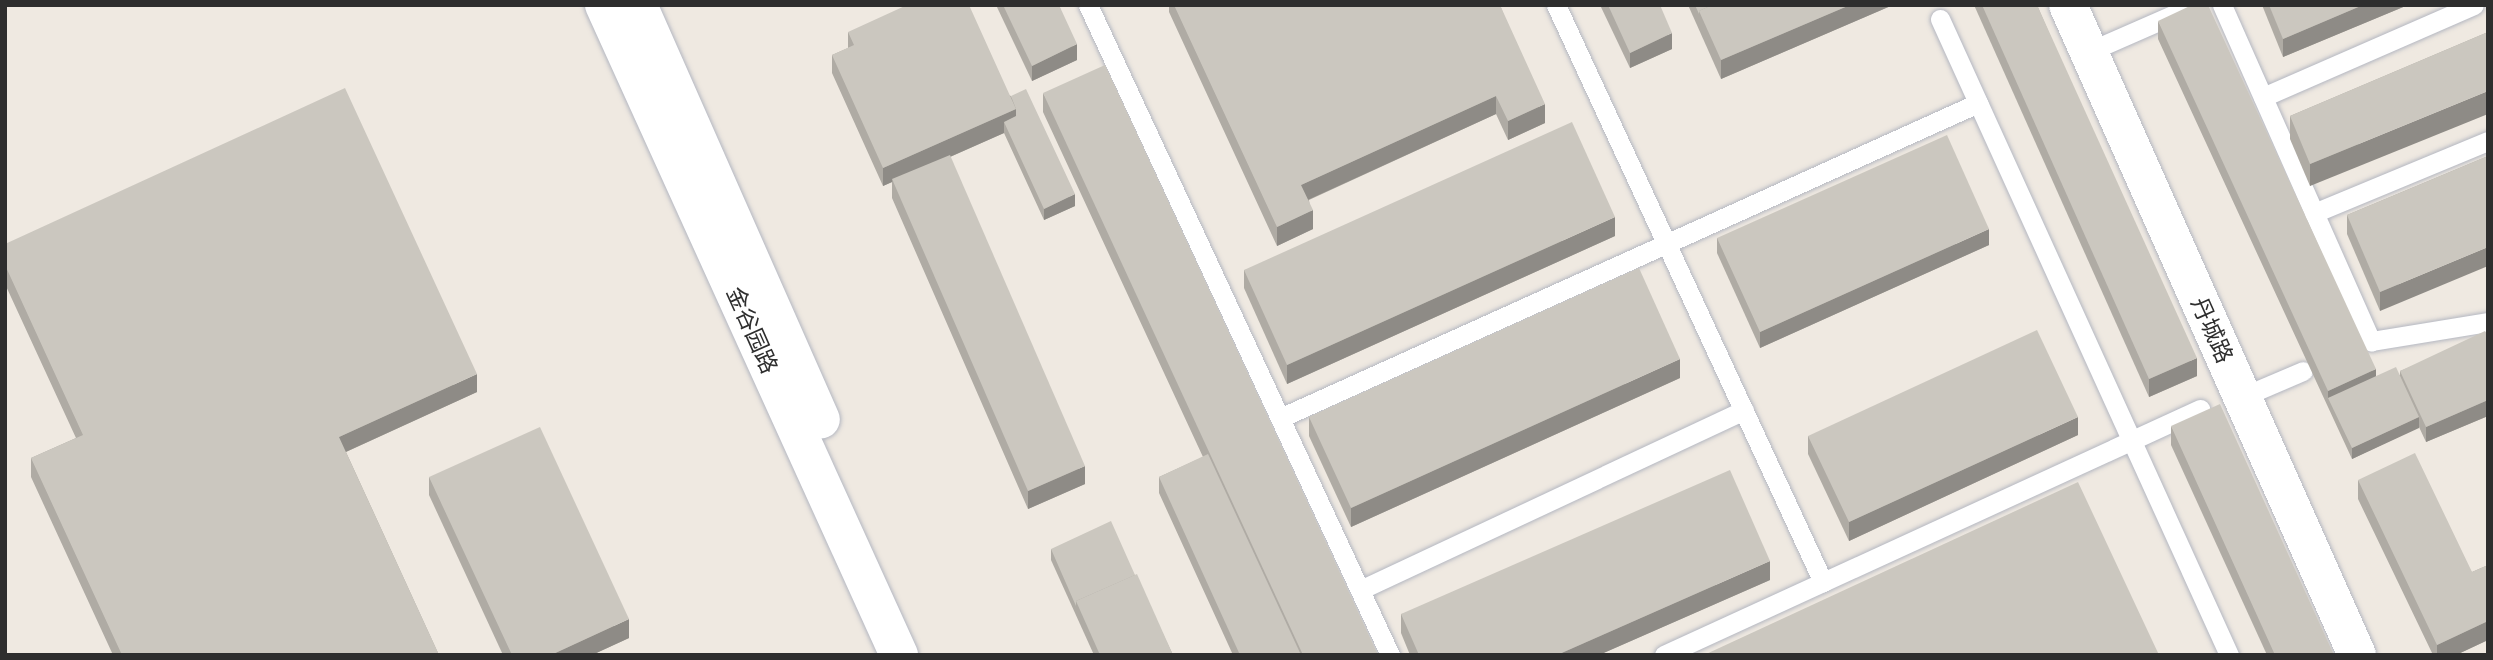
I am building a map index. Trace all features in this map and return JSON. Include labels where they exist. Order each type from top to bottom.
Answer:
[{"type":"main road","name":"金谷园路","points":[[604,5],[899,655]]},
{"type":"main road","name":"金谷园路","points":[[638,5],[925,655]]},
{"type":"main road","name":"丹城路","points":[[2068,5],[2357,655]]},
{"type":"lane","points":[[1088,5],[1390,655]]},
{"type":"lane","points":[[1556,5],[1824,582]]},
{"type":"lane","points":[[2088,52],[2195,5]]},
{"type":"lane","points":[[2222,5],[2314,213],[2366,343],[2488,322]]},
{"type":"lane","points":[[2263,97],[2474,5]]},
{"type":"lane","points":[[1940,19],[2229,655]]},
{"type":"lane","points":[[1280,418],[1978,103]]},
{"type":"lane","points":[[2314,213],[2488,141]]},
{"type":"lane","points":[[2242,397],[2303,371]]},
{"type":"lane","points":[[1664,655],[2200,409]]},
{"type":"lane","points":[[1360,590],[1744,410]]},
{"type":"building","points":[[907,5],[969,5],[1016,109],[883,168],[832,55],[854,45],[848,32]]},
{"type":"building","points":[[1003,5],[1059,5],[1077,44],[1032,66]]},
{"type":"building","points":[[1174,5],[1500,5],[1545,104],[1508,121],[1496,96],[1301,185],[1313,210],[1277,227]]},
{"type":"building","points":[[1608,5],[1660,5],[1672,33],[1630,53]]},
{"type":"building","points":[[1695,5],[1712,5],[1699,11],[1699,14]]},
{"type":"building","points":[[1712,5],[1850,5],[1721,60],[1699,11]]},
{"type":"building","points":[[1982,5],[2037,5],[2197,358],[2149,379]]},
{"type":"building","points":[[2192,5],[2208,5],[2376,369],[2328,391],[2158,21]]},
{"type":"building","points":[[2269,5],[2363,5],[2283,39]]},
{"type":"building","points":[[2488,32],[2488,91],[2310,164],[2290,116]]},
{"type":"building","points":[[1105,65],[1378,655],[1303,655],[1043,93]]},
{"type":"building","points":[[345,88],[477,374],[339,437],[439,655],[122,655],[31,458],[83,435],[5,265],[5,244]]},
{"type":"building","points":[[1026,89],[1075,194],[1044,209],[1004,122],[1016,116],[1011,96]]},
{"type":"building","points":[[1572,122],[1615,217],[1287,365],[1244,270]]},
{"type":"building","points":[[1947,135],[1989,229],[1760,332],[1717,238]]},
{"type":"building","points":[[950,155],[1085,466],[1028,491],[892,179]]},
{"type":"building","points":[[2488,156],[2488,247],[2380,292],[2347,215]]},
{"type":"building","points":[[1639,268],[1680,359],[1351,508],[1309,417]]},
{"type":"building","points":[[2037,330],[2078,417],[1849,522],[1808,436]]},
{"type":"building","points":[[2485,331],[2488,336],[2488,400],[2426,427],[2400,371]]},
{"type":"building","points":[[2396,367],[2419,417],[2352,448],[2328,398]]},
{"type":"building","points":[[2220,404],[2334,655],[2275,655],[2171,426]]},
{"type":"building","points":[[540,427],[629,619],[551,655],[512,655],[429,477]]},
{"type":"building","points":[[2415,453],[2472,572],[2488,565],[2488,621],[2437,645],[2358,480]]},
{"type":"building","points":[[1208,454],[1301,655],[1240,655],[1159,477]]},
{"type":"building","points":[[1730,470],[1770,561],[1557,655],[1419,655],[1401,614]]},
{"type":"building","points":[[2078,482],[2159,655],[1704,655]]},
{"type":"building","points":[[1111,521],[1135,575],[1076,601],[1076,606],[1051,549]]},
{"type":"building","points":[[1137,574],[1173,655],[1100,655],[1076,601]]}]
